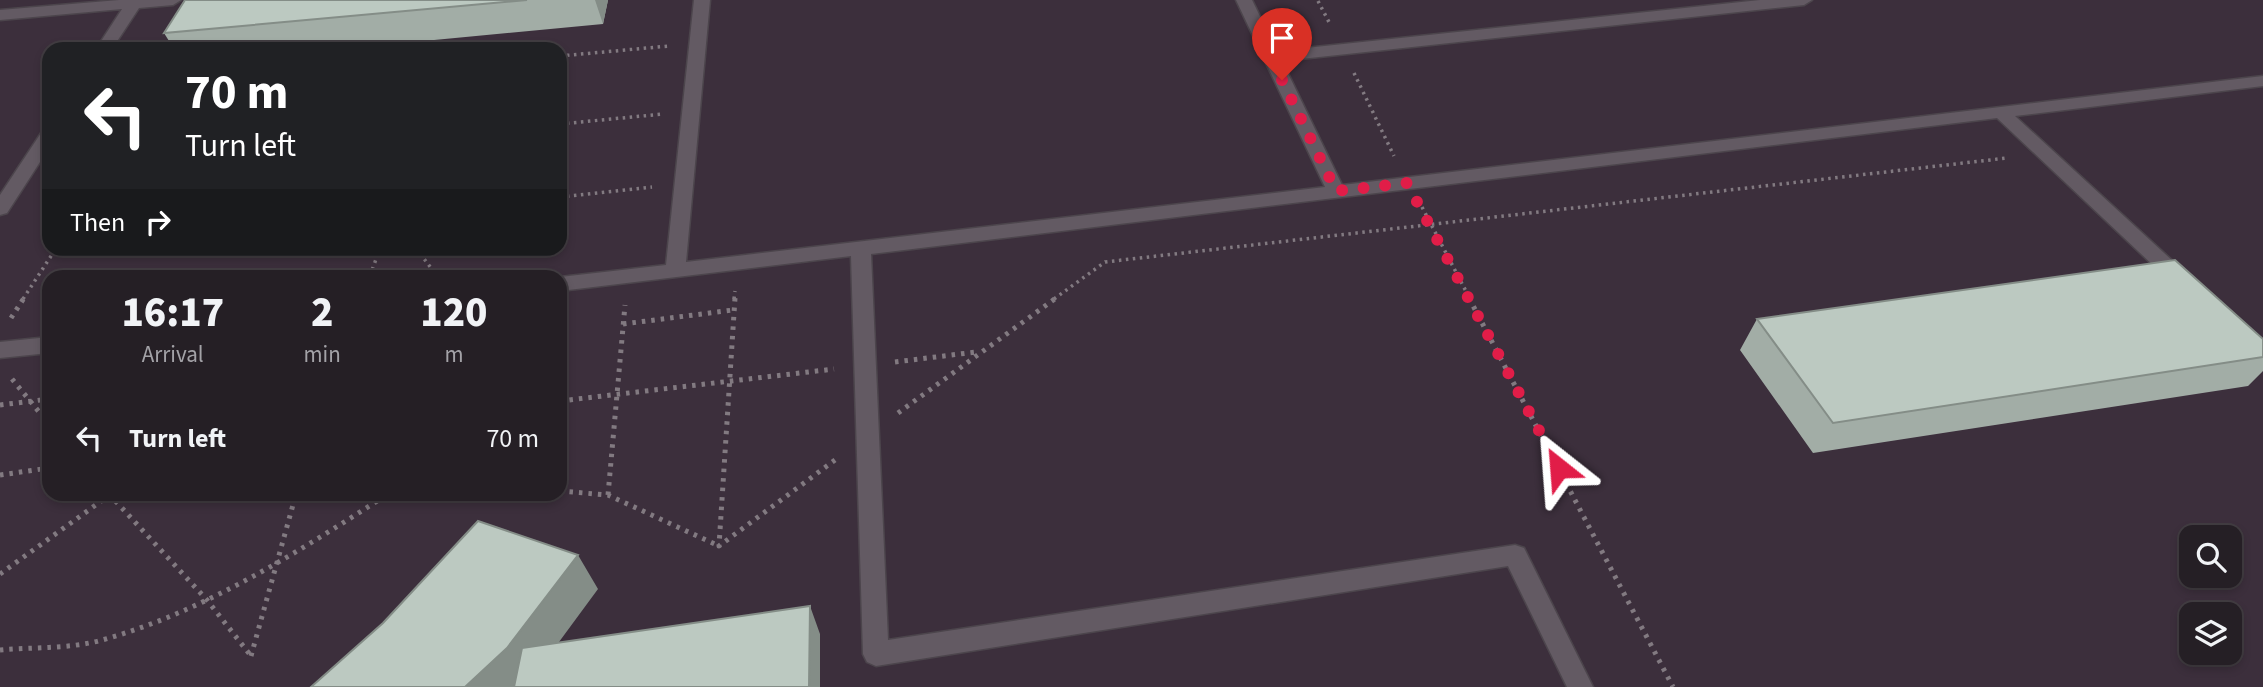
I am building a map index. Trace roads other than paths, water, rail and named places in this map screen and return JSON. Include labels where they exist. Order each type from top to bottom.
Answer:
[{"type":"lane","points":[[0,15],[173,0]]},
{"type":"lane","points":[[676,270],[702,0]]},
{"type":"lane","points":[[1244,0],[1336,191]]},
{"type":"lane","points":[[1271,57],[1343,52],[1804,0]]},
{"type":"lane","points":[[109,42],[134,3]]},
{"type":"lane","points":[[567,283],[2263,81]]},
{"type":"lane","points":[[2001,112],[2194,292]]},
{"type":"lane","points":[[0,209],[42,145]]},
{"type":"lane","points":[[861,248],[863,366],[876,654],[1515,555],[1580,687]]},
{"type":"lane","points":[[0,351],[42,346]]}]
